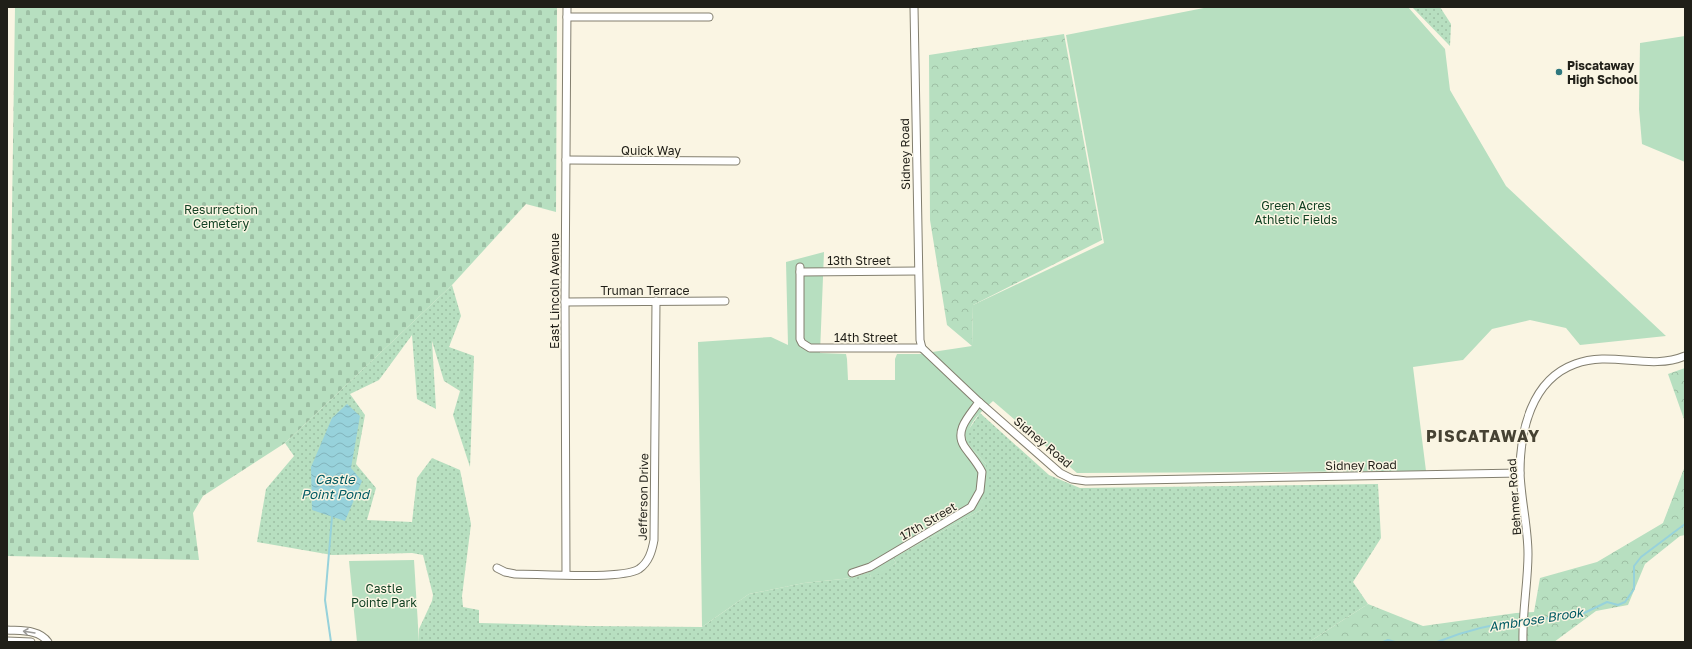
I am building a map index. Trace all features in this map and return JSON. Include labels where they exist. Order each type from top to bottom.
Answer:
[{"type":"street","name":"East Lincoln Avenue","points":[[566,574],[565,302],[567,7]]},
{"type":"street","name":"Sidney Road","points":[[914,7],[918,328],[922,348],[1060,473],[1072,479],[1086,482],[1520,473]]},
{"type":"street","points":[[567,17],[709,17]]},
{"type":"street","name":"Quick Way","points":[[566,160],[736,161]]},
{"type":"street","name":"13th Street","points":[[810,348],[802,343],[800,339],[800,269],[918,271]]},
{"type":"street","name":"Jefferson Drive","points":[[497,568],[505,572],[515,574],[618,575],[639,569],[650,557],[654,540],[656,301]]},
{"type":"street","name":"Truman Terrace","points":[[565,302],[725,301]]},
{"type":"street","name":"14th Street","points":[[810,348],[922,348]]},
{"type":"street","name":"Behmer Road","points":[[1523,642],[1528,554],[1526,521],[1520,473],[1524,430],[1533,402],[1549,381],[1566,368],[1587,360],[1600,358],[1658,363],[1676,360],[1685,356]]},
{"type":"street","name":"17th Street","points":[[852,573],[870,567],[971,507],[980,491],[982,472],[964,446],[961,432],[967,418],[980,402]]},
{"type":"street","points":[[7,630],[39,634],[45,637],[48,642]]},
{"type":"street","points":[[7,641],[31,642]]},
{"type":"green space","name":"Resurrection Cemetery","points":[[15,7],[557,7],[556,212],[526,204],[452,285],[285,443],[203,496],[193,513],[199,560],[7,556]]},
{"type":"green space","name":"Green Acres Athletic Fields","points":[[1209,7],[1408,7],[1445,49],[1450,90],[1506,186],[1666,336],[1580,345],[1566,328],[1530,320],[1492,329],[1463,360],[1413,367],[1426,471],[1077,473],[993,401],[975,419],[969,430],[967,443],[986,464],[989,487],[981,510],[893,558],[896,563],[872,578],[868,572],[852,578],[804,583],[749,594],[702,627],[698,342],[771,337],[788,345],[786,262],[824,252],[820,353],[846,354],[848,380],[895,380],[895,359],[897,354],[919,354],[972,346],[973,305],[1104,243],[1066,35]]},
{"type":"green space","points":[[1412,7],[1440,7],[1451,24],[1450,46]]},
{"type":"green space","points":[[1064,34],[1102,240],[973,305],[972,346],[947,325],[930,220],[929,55]]},
{"type":"green space","points":[[1685,36],[1685,162],[1642,144],[1639,109],[1640,43]]},
{"type":"green space","points":[[452,285],[461,316],[449,347],[474,356],[470,467],[453,415],[460,391],[444,381],[432,341],[436,409],[417,399],[412,335],[379,380],[350,394],[365,415],[356,464],[376,488],[367,520],[412,522],[417,478],[432,458],[460,470],[471,524],[462,596],[463,607],[479,610],[479,623],[702,627],[749,594],[804,583],[852,578],[869,572],[871,577],[896,563],[893,558],[981,510],[986,464],[967,443],[967,432],[980,413],[1049,475],[1080,488],[1378,484],[1381,538],[1353,582],[1368,604],[1309,642],[419,642],[419,629],[432,601],[433,595],[423,555],[412,553],[332,555],[257,542],[266,489],[294,456],[285,443]]},
{"type":"green space","points":[[1685,368],[1685,422],[1668,374]]},
{"type":"green space","points":[[1685,466],[1685,535],[1680,536],[1645,564],[1628,605],[1596,611],[1554,642],[1309,642],[1368,604],[1423,626],[1516,613],[1534,612],[1540,578],[1597,562],[1663,523]]},
{"type":"green space","name":"Castle Pointe Park","points":[[414,560],[419,642],[357,642],[349,561]]},
{"type":"water","name":"Castle Point Pond","points":[[347,404],[360,416],[351,468],[362,481],[345,521],[312,510],[311,467],[332,418]]},
{"type":"waterway","name":"Ambrose Brook","points":[[331,642],[325,600],[332,517]]},
{"type":"waterway","name":"Ambrose Brook","points":[[1525,621],[1582,614],[1607,602],[1618,605],[1625,602],[1634,589],[1634,566],[1641,557],[1685,524]]},
{"type":"waterway","name":"Ambrose Brook","points":[[1437,642],[1478,628],[1521,621]]},
{"type":"waterway","name":"Ambrose Brook","points":[[1383,642],[1388,640],[1395,642]]},
{"type":"place","name":"Piscataway High School","points":[[1559,72]]},
{"type":"district","name":"PISCATAWAY","points":[[1483,436]]}]
